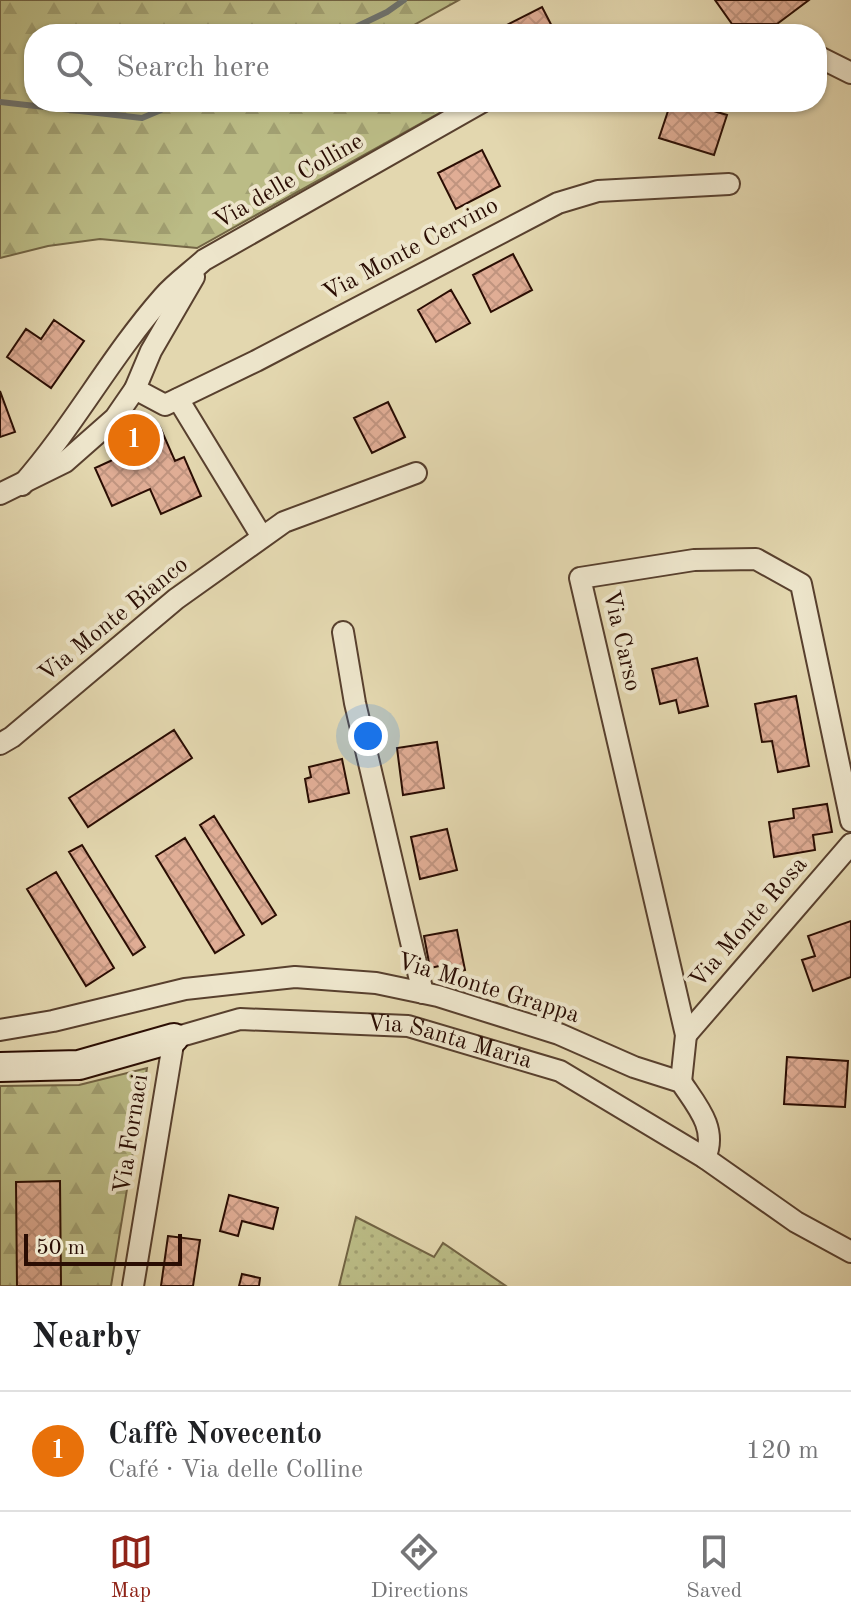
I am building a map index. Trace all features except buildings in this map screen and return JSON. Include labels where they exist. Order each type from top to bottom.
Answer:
[{"type":"street","points":[[827,60],[851,73]]},
{"type":"street","name":"Via delle Colline","points":[[22,485],[45,458],[116,354],[165,294],[204,260],[464,112]]},
{"type":"street","name":"Via Monte Cervino","points":[[178,399],[558,203],[598,191],[729,184]]},
{"type":"street","name":"Via delle Colline","points":[[0,494],[65,462],[115,418],[135,389],[172,311],[204,260]]},
{"type":"street","points":[[135,389],[165,405],[178,399],[262,537]]},
{"type":"street","name":"Via Monte Bianco","points":[[0,744],[176,599],[284,522],[416,473]]},
{"type":"street","name":"Via Carso","points":[[681,1082],[686,1035],[580,578],[694,560],[756,559],[801,584],[851,821]]},
{"type":"street","points":[[343,632],[355,703],[423,993]]},
{"type":"street","name":"Via Monte Rosa","points":[[686,1035],[851,844]]},
{"type":"street","name":"Via Monte Grappa","points":[[0,1030],[53,1021],[185,989],[295,977],[376,983],[423,993],[559,1034],[634,1067],[681,1082]]},
{"type":"street","name":"Via Santa Maria","points":[[0,1067],[79,1065],[240,1019],[408,1026],[560,1071],[705,1158],[796,1222],[851,1252]]},
{"type":"street","name":"Via Fornaci","points":[[133,1286],[174,1038]]},
{"type":"street","points":[[681,1082],[706,1121],[711,1144],[705,1158]]},
{"type":"green space","points":[[0,0],[459,0],[416,24],[24,24],[24,112],[441,112],[197,248],[100,239],[48,246],[0,258]]},
{"type":"green space","points":[[147,1068],[111,1286],[0,1286],[0,1086],[79,1085]]},
{"type":"green space","points":[[356,1217],[434,1257],[443,1243],[506,1286],[339,1286]]},
{"type":"waterway","points":[[362,24],[404,0]]},
{"type":"waterway","points":[[0,102],[24,105]]},
{"type":"waterway","points":[[89,112],[142,118],[156,112]]},
{"type":"place","name":"Caffè Novecento","points":[[134,440]]}]
